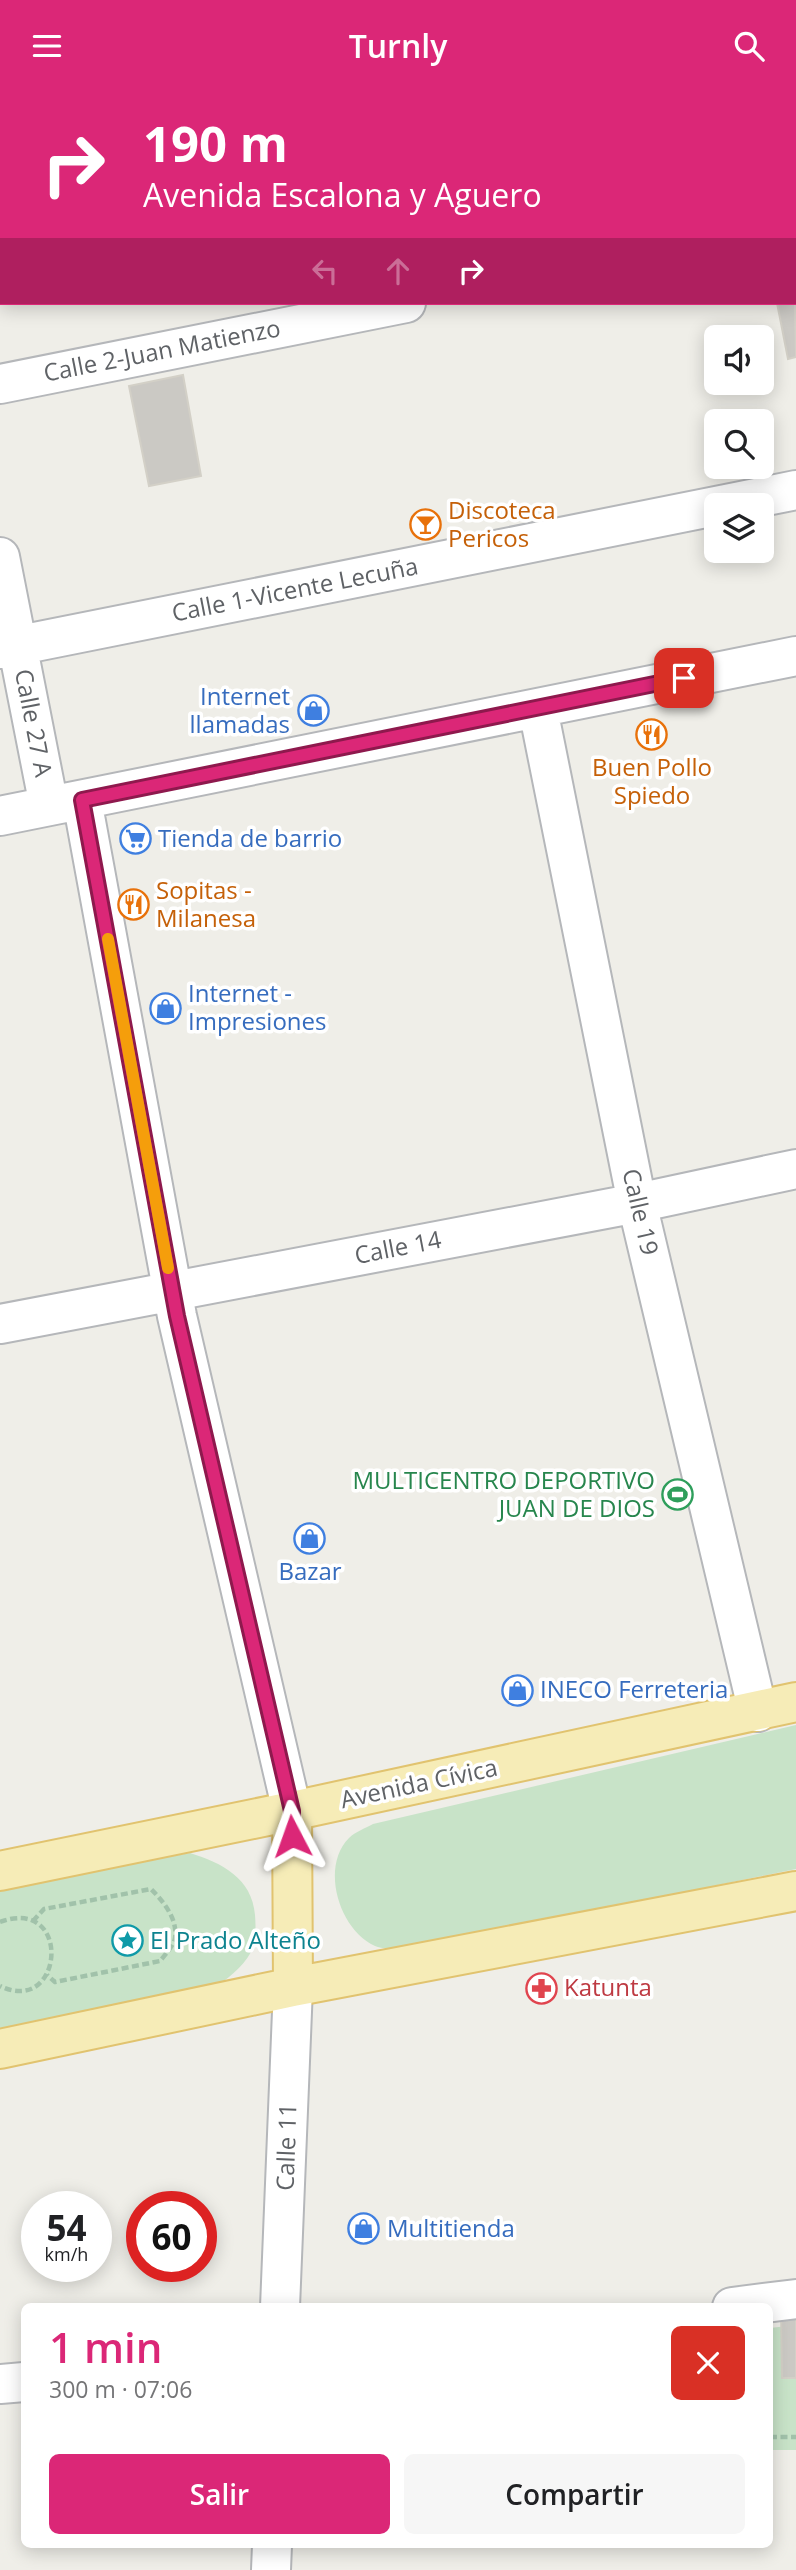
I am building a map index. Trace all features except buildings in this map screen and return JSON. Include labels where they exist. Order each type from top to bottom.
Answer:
[{"type":"main road","name":"Avenida Cívica","points":[[0,1871],[796,1702]]},
{"type":"main road","points":[[292,1811],[293,1987]]},
{"type":"main road","points":[[0,2049],[293,1987],[796,1891]]},
{"type":"street","name":"Calle 2-Juan Matienzo","points":[[0,384],[396,305]]},
{"type":"street","name":"Calle 1-Vicente Lecuña","points":[[9,647],[796,489]]},
{"type":"street","name":"Calle 27 A","points":[[0,557],[9,647],[66,803],[172,1290],[292,1811]]},
{"type":"street","points":[[0,816],[796,656]]},
{"type":"street","name":"Calle 19","points":[[538,709],[637,1203],[758,1712]]},
{"type":"street","name":"Calle 14","points":[[0,1324],[637,1203],[796,1169]]},
{"type":"street","name":"Calle 11","points":[[280,2303],[293,1987]]},
{"type":"street","points":[[764,2303],[796,2299]]},
{"type":"street","points":[[0,2384],[21,2382]]},
{"type":"street","points":[[271,2570],[272,2548]]},
{"type":"path","points":[[33,1921],[44,1909],[151,1889],[163,1900],[173,1921],[175,1939],[160,1961],[55,1982],[47,1975]]},
{"type":"path","points":[[0,1922],[22,1918],[33,1921],[50,1939],[53,1951],[47,1975],[28,1989],[17,1990],[0,1986]]},
{"type":"path","points":[[773,2437],[796,2437]]},
{"type":"green space","points":[[796,1725],[796,1869],[402,1950],[378,1947],[362,1938],[343,1912],[335,1881],[340,1850],[351,1836],[373,1824]]},
{"type":"green space","name":"El Prado Alteño","points":[[190,1853],[224,1867],[242,1882],[248,1891],[253,1902],[255,1934],[251,1952],[243,1964],[212,1990],[0,2028],[0,1888]]},
{"type":"green space","points":[[796,2325],[796,2450],[773,2450],[773,2328]]},
{"type":"slow traffic","points":[[108,939],[168,1268]]},
{"type":"place","name":"Discoteca Pericos","points":[[425,525]]},
{"type":"place","name":"Internet llamadas","points":[[313,711]]},
{"type":"place","name":"Buen Pollo Spiedo","points":[[652,734]]},
{"type":"place","name":"Tienda de barrio","points":[[135,839]]},
{"type":"place","name":"Sopitas - Milanesa","points":[[133,905]]},
{"type":"place","name":"Internet - Impresiones","points":[[165,1008]]},
{"type":"place","name":"MULTICENTRO DEPORTIVO JUAN DE DIOS","points":[[678,1495]]},
{"type":"place","name":"Bazar","points":[[310,1538]]},
{"type":"place","name":"INECO Ferreteria","points":[[517,1690]]},
{"type":"place","name":"El Prado Alteño","points":[[127,1941]]},
{"type":"place","name":"Katunta","points":[[541,1988]]},
{"type":"place","name":"Multitienda","points":[[364,2229]]},
{"type":"route","points":[[292,1836],[292,1811],[177,1316],[82,800],[684,678]]}]
